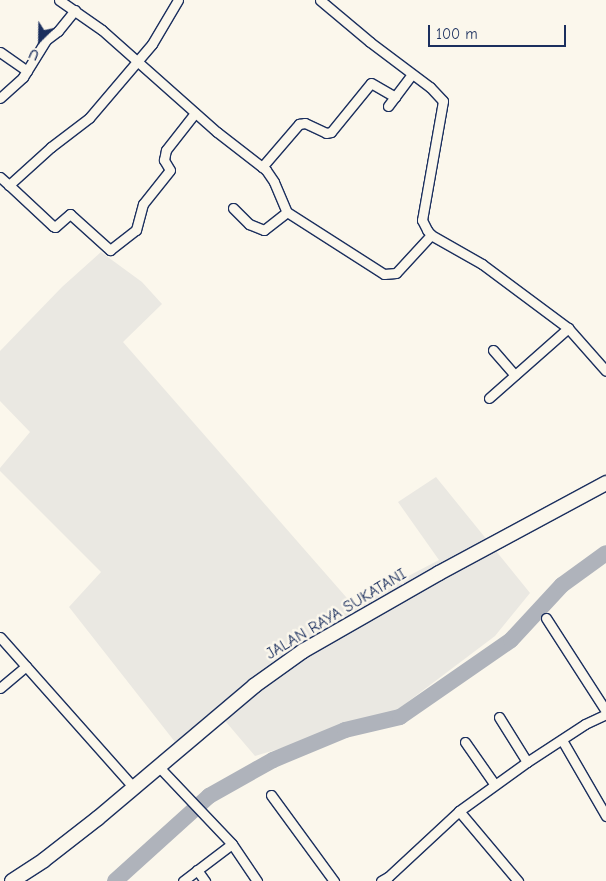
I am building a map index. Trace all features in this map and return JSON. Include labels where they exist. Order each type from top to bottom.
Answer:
[{"type":"main road","name":"JALAN RAYA SUKATANI","points":[[12,881],[44,860],[134,788],[254,686],[303,651],[464,559],[606,482]]},
{"type":"street","points":[[59,0],[75,10],[139,62],[195,113],[262,167],[270,175],[287,212],[384,274],[396,272],[431,235]]},
{"type":"street","points":[[9,185],[51,147],[89,118],[139,62],[178,0]]},
{"type":"street","points":[[320,0],[411,75],[430,87],[443,101],[432,172],[422,220],[431,235],[482,264],[568,328],[606,371]]},
{"type":"street","points":[[0,98],[27,71],[46,40],[58,31],[75,10]]},
{"type":"street","points":[[0,52],[27,71]]},
{"type":"street","points":[[388,106],[411,75]]},
{"type":"street","points":[[262,167],[299,124],[305,123],[326,133],[331,132],[371,83],[395,97]]},
{"type":"street","points":[[0,177],[52,226],[55,227],[70,214],[111,249],[120,240],[137,229],[143,204],[170,170],[164,160],[166,150],[195,113]]},
{"type":"street","points":[[233,208],[249,224],[264,230],[287,212]]},
{"type":"street","points":[[489,398],[568,328]]},
{"type":"street","points":[[493,350],[515,375]]},
{"type":"street","points":[[381,881],[388,877],[459,811],[527,762],[585,724],[606,713],[546,618]]},
{"type":"street","points":[[0,637],[134,788]]},
{"type":"street","points":[[0,688],[26,666]]},
{"type":"street","points":[[499,717],[527,762]]},
{"type":"street","points":[[562,740],[606,816]]},
{"type":"street","points":[[464,742],[495,785]]},
{"type":"street","points":[[159,767],[232,844],[257,881]]},
{"type":"street","points":[[271,795],[334,881]]},
{"type":"street","points":[[459,811],[518,881]]},
{"type":"street","points":[[183,881],[232,844]]},
{"type":"street","points":[[197,870],[205,881]]},
{"type":"shaded area","points":[[101,252],[142,282],[162,304],[123,342],[353,605],[439,560],[398,502],[436,477],[530,593],[495,636],[389,716],[255,756],[215,709],[175,742],[69,607],[101,572],[0,471],[0,468],[30,432],[0,401],[0,351],[62,287]]},
{"type":"waterway","points":[[115,881],[209,796],[273,760],[345,730],[400,717],[511,640],[562,585],[606,553]]}]
